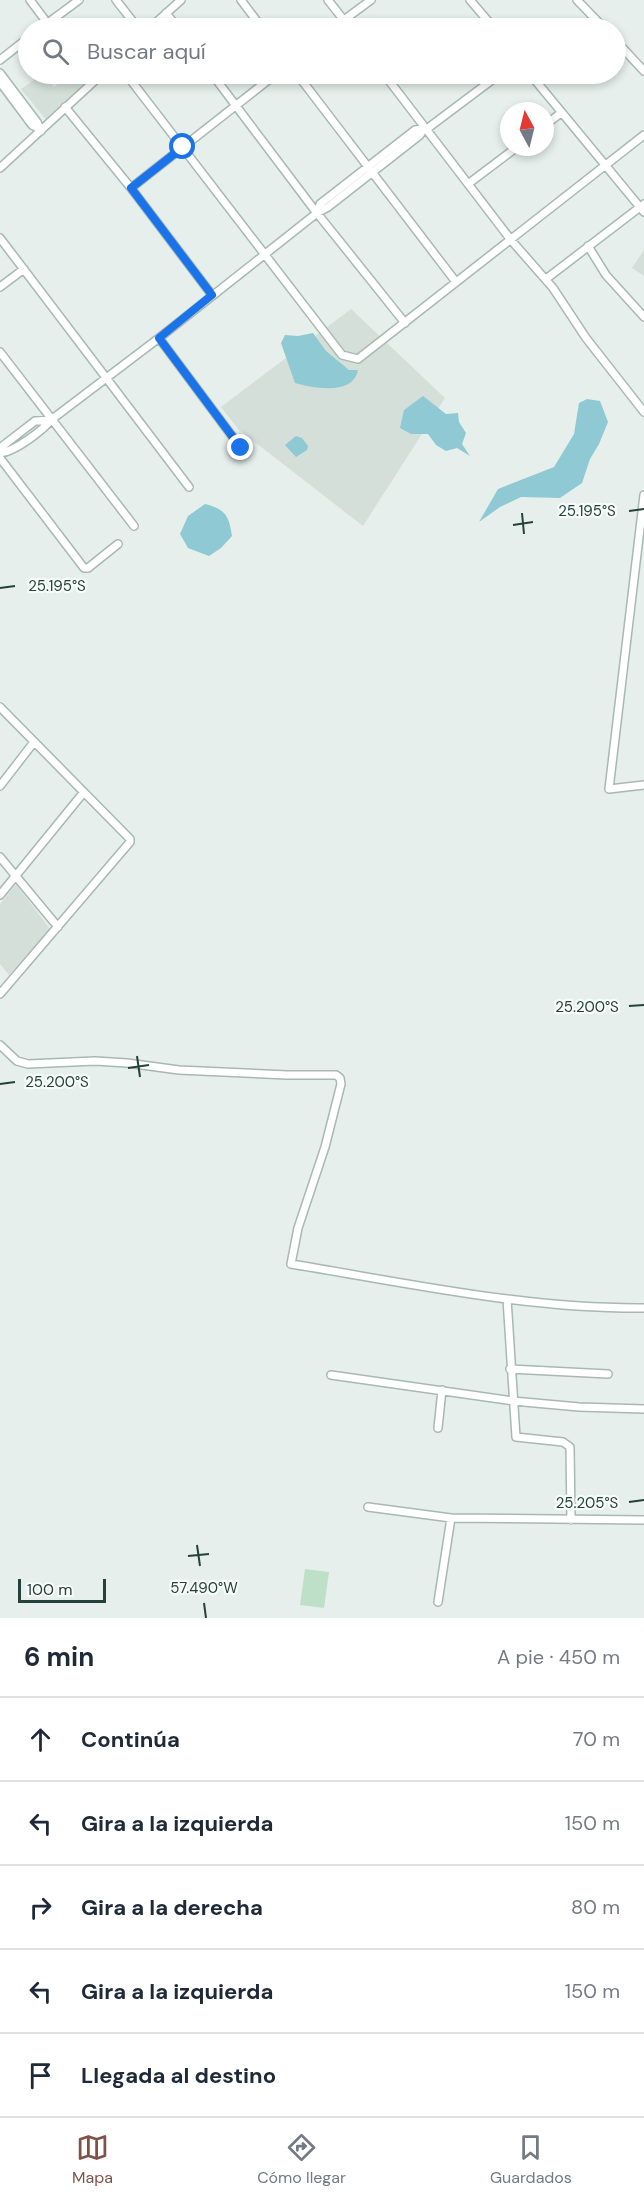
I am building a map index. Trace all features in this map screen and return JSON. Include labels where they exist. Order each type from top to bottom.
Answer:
[{"type":"street","points":[[30,0],[41,18]]},
{"type":"street","points":[[58,18],[79,0]]},
{"type":"street","points":[[116,0],[130,18]]},
{"type":"street","points":[[161,18],[181,0]]},
{"type":"street","points":[[241,0],[254,18]]},
{"type":"street","points":[[328,0],[342,18]]},
{"type":"street","points":[[347,18],[370,0]]},
{"type":"street","points":[[470,0],[485,18]]},
{"type":"street","points":[[577,0],[594,18]]},
{"type":"street","points":[[166,14],[169,18]]},
{"type":"street","points":[[0,60],[18,46]]},
{"type":"street","points":[[626,52],[644,71]]},
{"type":"street","points":[[0,73],[37,122],[40,130]]},
{"type":"street","points":[[0,82],[32,125],[40,130]]},
{"type":"street","points":[[0,168],[90,84]]},
{"type":"street","points":[[134,84],[342,355],[358,359],[644,135]]},
{"type":"street","points":[[220,84],[317,213],[405,323]]},
{"type":"street","points":[[131,188],[263,84]]},
{"type":"street","points":[[305,84],[456,282]]},
{"type":"street","points":[[391,84],[511,240],[546,279],[586,338],[644,412]]},
{"type":"street","points":[[0,453],[9,452],[42,429],[317,213],[328,207],[415,130],[425,129],[486,84]]},
{"type":"street","points":[[539,84],[605,166],[643,208],[588,246],[546,279]]},
{"type":"street","points":[[65,107],[131,188],[212,295]]},
{"type":"street","points":[[554,118],[561,113]]},
{"type":"street","points":[[468,184],[505,156]]},
{"type":"street","points":[[0,238],[189,487]]},
{"type":"street","points":[[588,246],[606,275],[644,317]]},
{"type":"street","points":[[0,287],[24,269]]},
{"type":"street","points":[[159,338],[241,448]]},
{"type":"street","points":[[0,352],[134,526]]},
{"type":"street","points":[[0,448],[35,421],[51,420]]},
{"type":"street","points":[[0,458],[84,568],[88,568],[118,544]]},
{"type":"street","points":[[644,495],[609,789],[644,785]]},
{"type":"street","points":[[0,707],[128,836],[130,842],[0,994]]},
{"type":"street","points":[[0,786],[34,742]]},
{"type":"street","points":[[0,895],[84,792]]},
{"type":"street","points":[[0,857],[58,927]]},
{"type":"street","points":[[0,1045],[17,1061],[28,1064],[95,1061],[179,1070],[336,1075],[340,1078],[341,1084],[325,1147],[298,1228],[291,1264],[507,1299],[644,1308]]},
{"type":"street","points":[[507,1299],[516,1437],[563,1442],[570,1447],[571,1520]]},
{"type":"street","points":[[510,1369],[608,1374]]},
{"type":"street","points":[[331,1375],[513,1401],[579,1407],[644,1408]]},
{"type":"street","points":[[438,1428],[442,1390]]},
{"type":"street","points":[[368,1507],[451,1518],[644,1520]]},
{"type":"street","points":[[438,1602],[451,1518]]},
{"type":"shaded area","points":[[28,84],[52,84],[54,87],[57,84],[86,84],[47,121],[21,89]]},
{"type":"shaded area","points":[[644,250],[644,276],[632,268]]},
{"type":"shaded area","points":[[351,309],[445,398],[363,526],[239,430],[221,407]]},
{"type":"shaded area","points":[[16,884],[50,929],[9,975],[0,964],[0,904]]},
{"type":"green space","points":[[305,1569],[329,1572],[324,1608],[300,1605]]},
{"type":"water","points":[[313,333],[326,351],[349,370],[358,370],[355,378],[349,384],[322,388],[295,383],[281,343],[285,335],[298,336]]},
{"type":"water","points":[[423,396],[446,414],[458,413],[459,422],[466,433],[462,444],[470,456],[457,448],[446,451],[436,445],[428,434],[411,434],[400,428],[404,410]]},
{"type":"water","points":[[587,399],[600,401],[608,422],[590,459],[582,483],[560,498],[521,497],[500,507],[479,522],[498,489],[554,467],[574,434],[579,403]]},
{"type":"water","points":[[296,436],[302,438],[308,446],[307,450],[296,457],[285,445]]},
{"type":"water","points":[[205,504],[225,514],[232,536],[221,548],[209,556],[188,548],[180,534],[188,516]]},
{"type":"route","points":[[183,147],[131,188],[212,295],[159,338],[241,448]]}]
